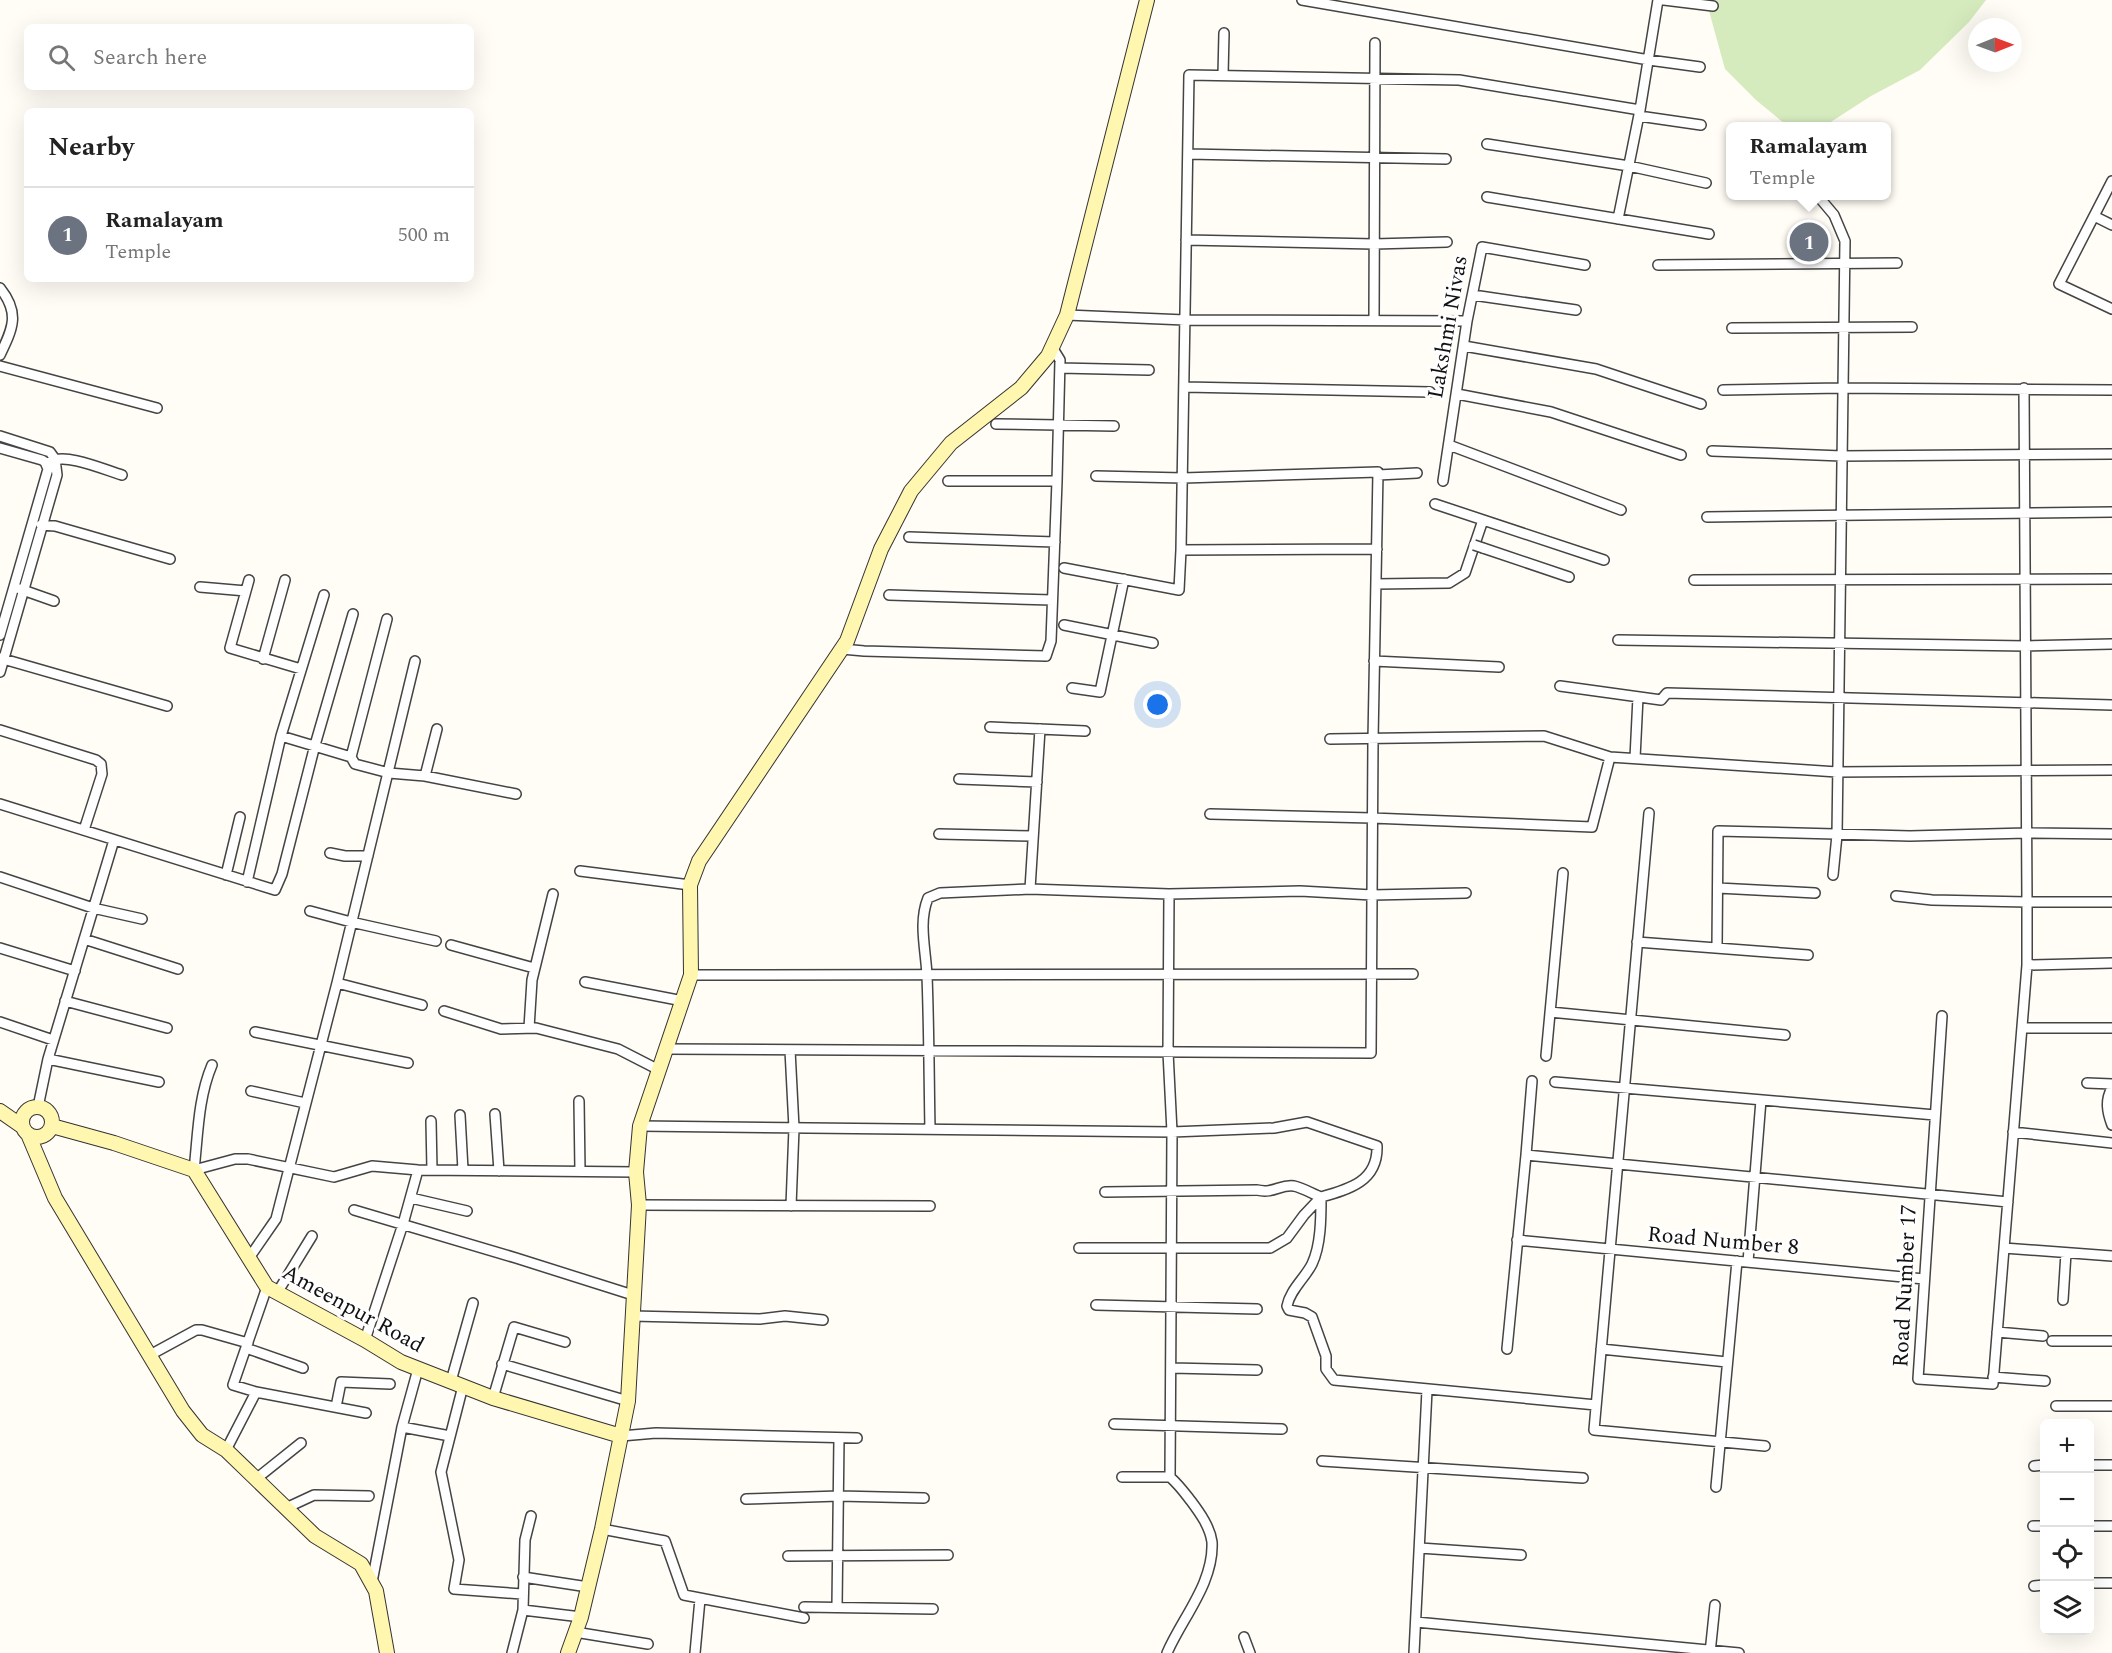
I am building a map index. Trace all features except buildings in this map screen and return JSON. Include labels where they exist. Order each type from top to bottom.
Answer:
[{"type":"street","points":[[568,1653],[580,1617],[602,1529],[628,1401],[639,1205],[636,1172],[640,1126],[691,975],[690,885],[699,861],[847,641],[881,549],[911,491],[951,443],[1021,388],[1052,347],[1067,315],[1147,0]]},
{"type":"street","points":[[1302,0],[1700,67]]},
{"type":"street","points":[[1618,219],[1649,60],[1658,0]]},
{"type":"street","points":[[1665,0],[1713,6]]},
{"type":"street","points":[[1223,75],[1224,33]]},
{"type":"street","points":[[1374,320],[1375,43]]},
{"type":"street","points":[[1064,568],[1179,590],[1183,477],[1189,75],[1459,80],[1701,125]]},
{"type":"street","points":[[1487,144],[1629,166],[1706,183]]},
{"type":"street","points":[[1188,154],[1446,159]]},
{"type":"street","points":[[2112,181],[2059,284],[2112,309]]},
{"type":"street","points":[[1487,197],[1709,234]]},
{"type":"street","points":[[1822,200],[1834,215],[1845,241],[1837,835],[1833,875]]},
{"type":"street","points":[[2094,216],[2112,225]]},
{"type":"street","points":[[1186,240],[1374,244],[1446,242]]},
{"type":"street","name":"Lakshmi Nivas","points":[[1443,481],[1467,321],[1482,247],[1585,265]]},
{"type":"street","points":[[1658,265],[1897,263]]},
{"type":"street","points":[[0,288],[11,302],[13,318],[9,338],[0,355]]},
{"type":"street","points":[[1473,295],[1576,310]]},
{"type":"street","points":[[1067,315],[1185,320],[1467,321]]},
{"type":"street","points":[[1732,328],[1912,327]]},
{"type":"street","points":[[1464,346],[1596,369],[1701,404]]},
{"type":"street","points":[[842,649],[1046,656],[1051,641],[1059,426],[1060,360],[1052,347]]},
{"type":"street","points":[[0,366],[157,408]]},
{"type":"street","points":[[1060,368],[1149,370]]},
{"type":"street","points":[[1184,387],[1430,392]]},
{"type":"street","points":[[1723,390],[1843,388],[2112,390]]},
{"type":"street","points":[[2024,388],[2027,965],[1993,1381],[2045,1381]]},
{"type":"street","points":[[1456,394],[1551,412],[1681,455]]},
{"type":"street","points":[[996,424],[1114,426]]},
{"type":"street","points":[[0,436],[50,452],[51,462],[57,475],[2,658],[0,672]]},
{"type":"street","points":[[1449,445],[1621,510]]},
{"type":"street","points":[[0,448],[51,462],[74,461],[122,475]]},
{"type":"street","points":[[1712,451],[1842,456],[2112,454]]},
{"type":"street","points":[[0,635],[51,462]]},
{"type":"street","points":[[667,1049],[1371,1053],[1372,740],[1378,472],[1183,477],[1096,476]]},
{"type":"street","points":[[1378,475],[1417,473]]},
{"type":"street","points":[[948,481],[1057,481]]},
{"type":"street","points":[[1435,504],[1604,560]]},
{"type":"street","points":[[1707,517],[2112,512]]},
{"type":"street","points":[[1376,584],[1449,583],[1465,573],[1483,520]]},
{"type":"street","points":[[32,525],[55,526],[170,559]]},
{"type":"street","points":[[909,537],[1055,542]]},
{"type":"street","points":[[1478,546],[1569,577]]},
{"type":"street","points":[[1181,550],[1377,549]]},
{"type":"street","points":[[1072,688],[1100,692],[1124,579]]},
{"type":"street","points":[[1694,580],[2112,579]]},
{"type":"street","points":[[249,580],[230,648],[302,669]]},
{"type":"street","points":[[263,658],[285,580]]},
{"type":"street","points":[[14,587],[54,601]]},
{"type":"street","points":[[200,587],[246,591]]},
{"type":"street","points":[[247,882],[281,736],[324,594]]},
{"type":"street","points":[[890,595],[1052,600]]},
{"type":"street","points":[[0,804],[275,890],[282,874],[315,745],[353,614]]},
{"type":"street","points":[[351,757],[387,620]]},
{"type":"street","points":[[1064,625],[1152,643]]},
{"type":"street","points":[[1618,640],[2026,646],[2112,644]]},
{"type":"street","points":[[2,658],[167,706]]},
{"type":"street","points":[[1374,661],[1499,667]]},
{"type":"street","points":[[249,1258],[276,1220],[337,983],[415,662]]},
{"type":"street","points":[[1560,686],[1661,700],[1667,693],[2112,705]]},
{"type":"street","points":[[1635,758],[1638,697]]},
{"type":"street","points":[[990,727],[1085,731]]},
{"type":"street","points":[[425,777],[437,729]]},
{"type":"street","points":[[1030,889],[1040,729]]},
{"type":"street","points":[[0,730],[96,760],[101,764],[102,774],[84,831]]},
{"type":"street","points":[[281,736],[351,757],[355,764],[389,773],[425,777],[516,794]]},
{"type":"street","points":[[1330,739],[1544,736],[1610,757],[1837,772],[2112,770]]},
{"type":"street","points":[[1210,814],[1592,827],[1610,757]]},
{"type":"street","points":[[959,779],[1037,782]]},
{"type":"street","points":[[1649,813],[1593,1430],[1765,1446]]},
{"type":"street","points":[[226,875],[240,818]]},
{"type":"street","points":[[1717,947],[1718,831],[1910,836],[2027,833],[2112,834]]},
{"type":"street","points":[[939,834],[1033,836]]},
{"type":"street","points":[[114,840],[48,1059],[31,1109],[23,1117],[25,1131],[55,1198],[183,1411],[202,1435],[226,1450],[315,1536],[361,1564],[376,1591],[387,1653]]},
{"type":"street","points":[[330,853],[345,856],[368,856]]},
{"type":"street","points":[[580,871],[690,885]]},
{"type":"street","points":[[1546,1056],[1563,873]]},
{"type":"street","points":[[0,877],[93,908],[142,919]]},
{"type":"street","points":[[1718,888],[1815,893]]},
{"type":"street","points":[[930,1129],[927,974],[923,946],[925,906],[928,898],[940,893],[1030,889],[1169,894],[1300,891],[1372,895],[1466,893]]},
{"type":"street","points":[[529,1028],[534,968],[553,894]]},
{"type":"street","points":[[1169,894],[1168,1052],[1172,1132],[1170,1477]]},
{"type":"street","points":[[1896,896],[1932,900],[2112,902]]},
{"type":"street","points":[[310,911],[436,941]]},
{"type":"street","points":[[84,939],[178,969]]},
{"type":"street","points":[[1637,942],[1808,955]]},
{"type":"street","points":[[451,945],[534,968]]},
{"type":"street","points":[[0,948],[75,970]]},
{"type":"street","points":[[2027,965],[2112,963]]},
{"type":"street","points":[[691,975],[1413,974]]},
{"type":"street","points":[[585,982],[683,1001]]},
{"type":"street","points":[[337,983],[422,1005]]},
{"type":"street","points":[[65,1000],[167,1028]]},
{"type":"street","points":[[444,1011],[501,1029],[536,1028],[618,1049],[659,1070]]},
{"type":"street","points":[[1550,1012],[1785,1035]]},
{"type":"street","name":"Road Number 17","points":[[1942,1016],[1918,1379],[1993,1381]]},
{"type":"street","points":[[0,1022],[53,1040]]},
{"type":"street","points":[[2022,1028],[2112,1028]]},
{"type":"street","points":[[255,1032],[408,1063]]},
{"type":"street","points":[[790,1050],[794,1128],[791,1206]]},
{"type":"street","points":[[48,1059],[159,1082]]},
{"type":"street","points":[[194,1170],[205,1082],[212,1065]]},
{"type":"street","points":[[1507,1349],[1532,1082]]},
{"type":"street","points":[[1555,1082],[1935,1115]]},
{"type":"street","points":[[2087,1083],[2112,1086],[2108,1094],[2107,1107],[2112,1125]]},
{"type":"street","points":[[251,1092],[305,1103]]},
{"type":"street","points":[[1748,1262],[1761,1100]]},
{"type":"street","points":[[579,1101],[580,1171]]},
{"type":"street","points":[[0,1106],[48,1111],[52,1126],[50,1131],[37,1138],[0,1111]]},
{"type":"street","points":[[495,1114],[499,1171]]},
{"type":"street","points":[[460,1115],[463,1170]]},
{"type":"street","points":[[431,1121],[432,1170]]},
{"type":"street","points":[[640,1126],[1172,1132],[1274,1128],[1306,1122],[1377,1146],[1376,1161],[1363,1181],[1321,1197],[1287,1238],[1270,1248],[1079,1248]]},
{"type":"street","points":[[52,1126],[114,1143],[194,1170],[235,1159],[248,1159],[334,1177],[372,1166],[418,1170],[636,1172]]},
{"type":"street","points":[[2013,1132],[2112,1143]]},
{"type":"street","points":[[1526,1155],[2008,1202]]},
{"type":"street","name":"Ameenpur Road","points":[[194,1170],[249,1258],[272,1290],[401,1362],[493,1398],[621,1436]]},
{"type":"street","points":[[365,1340],[418,1170]]},
{"type":"street","points":[[1105,1192],[1257,1190],[1268,1193],[1295,1186],[1321,1197]]},
{"type":"street","points":[[1321,1197],[1320,1225],[1314,1260],[1292,1293],[1288,1308],[1311,1317],[1326,1356],[1326,1370],[1334,1380],[1596,1405]]},
{"type":"street","points":[[411,1198],[467,1211]]},
{"type":"street","points":[[639,1205],[930,1206]]},
{"type":"street","points":[[354,1210],[633,1295]]},
{"type":"street","points":[[312,1236],[272,1290],[247,1345],[233,1385],[256,1392],[366,1413]]},
{"type":"street","name":"Road Number 8","points":[[1517,1240],[1924,1279]]},
{"type":"street","points":[[2004,1248],[2112,1256]]},
{"type":"street","points":[[2063,1300],[2066,1252]]},
{"type":"street","points":[[1716,1486],[1737,1262]]},
{"type":"street","points":[[473,1303],[457,1384],[450,1436],[441,1472],[459,1560],[454,1588],[522,1594]]},
{"type":"street","points":[[1096,1305],[1257,1309]]},
{"type":"street","points":[[632,1316],[760,1319],[785,1316],[823,1320]]},
{"type":"street","points":[[493,1398],[514,1327],[565,1342]]},
{"type":"street","points":[[150,1356],[196,1330],[202,1330],[247,1345],[303,1368]]},
{"type":"street","points":[[1997,1332],[2047,1338],[2112,1341]]},
{"type":"street","points":[[1601,1349],[1727,1362]]},
{"type":"street","points":[[502,1364],[628,1401]]},
{"type":"street","points":[[1172,1368],[1257,1370]]},
{"type":"street","points":[[372,1582],[402,1427],[418,1369]]},
{"type":"street","points":[[336,1407],[341,1382],[390,1384]]},
{"type":"street","points":[[1414,1653],[1427,1390]]},
{"type":"street","points":[[226,1450],[256,1392]]},
{"type":"street","points":[[2056,1406],[2112,1406]]},
{"type":"street","points":[[1114,1424],[1282,1429]]},
{"type":"street","points":[[402,1427],[450,1436]]},
{"type":"street","points":[[621,1436],[656,1433],[857,1438]]},
{"type":"street","points":[[837,1607],[839,1437]]},
{"type":"street","points":[[256,1479],[301,1443]]},
{"type":"street","points":[[1322,1461],[1583,1478]]},
{"type":"street","points":[[2094,1465],[2112,1465]]},
{"type":"street","points":[[2034,1466],[2040,1466]]},
{"type":"street","points":[[1122,1477],[1170,1477],[1200,1511],[1212,1542],[1208,1568],[1201,1589],[1167,1653]]},
{"type":"street","points":[[286,1508],[314,1495],[369,1497]]},
{"type":"street","points":[[746,1499],[838,1496],[924,1498]]},
{"type":"street","points":[[512,1653],[523,1610],[525,1540],[531,1516]]},
{"type":"street","points":[[2033,1526],[2040,1526]]},
{"type":"street","points":[[2094,1526],[2112,1526]]},
{"type":"street","points":[[602,1529],[665,1541],[684,1595],[804,1618]]},
{"type":"street","points":[[1420,1548],[1521,1555]]},
{"type":"street","points":[[788,1556],[948,1555]]},
{"type":"street","points":[[523,1577],[588,1587]]},
{"type":"street","points":[[2094,1584],[2112,1583]]},
{"type":"street","points":[[695,1653],[700,1599]]},
{"type":"street","points":[[1710,1652],[1714,1605]]},
{"type":"street","points":[[804,1607],[933,1609]]},
{"type":"street","points":[[523,1610],[580,1617]]},
{"type":"street","points":[[1416,1622],[1739,1653]]},
{"type":"street","points":[[575,1632],[648,1644]]},
{"type":"green space","points":[[1706,0],[1986,0],[1972,18],[1968,18],[1968,23],[1920,70],[1871,96],[1831,122],[1783,122],[1756,100],[1725,69]]},
{"type":"place","name":"Ramalayam","points":[[1809,242]]}]
